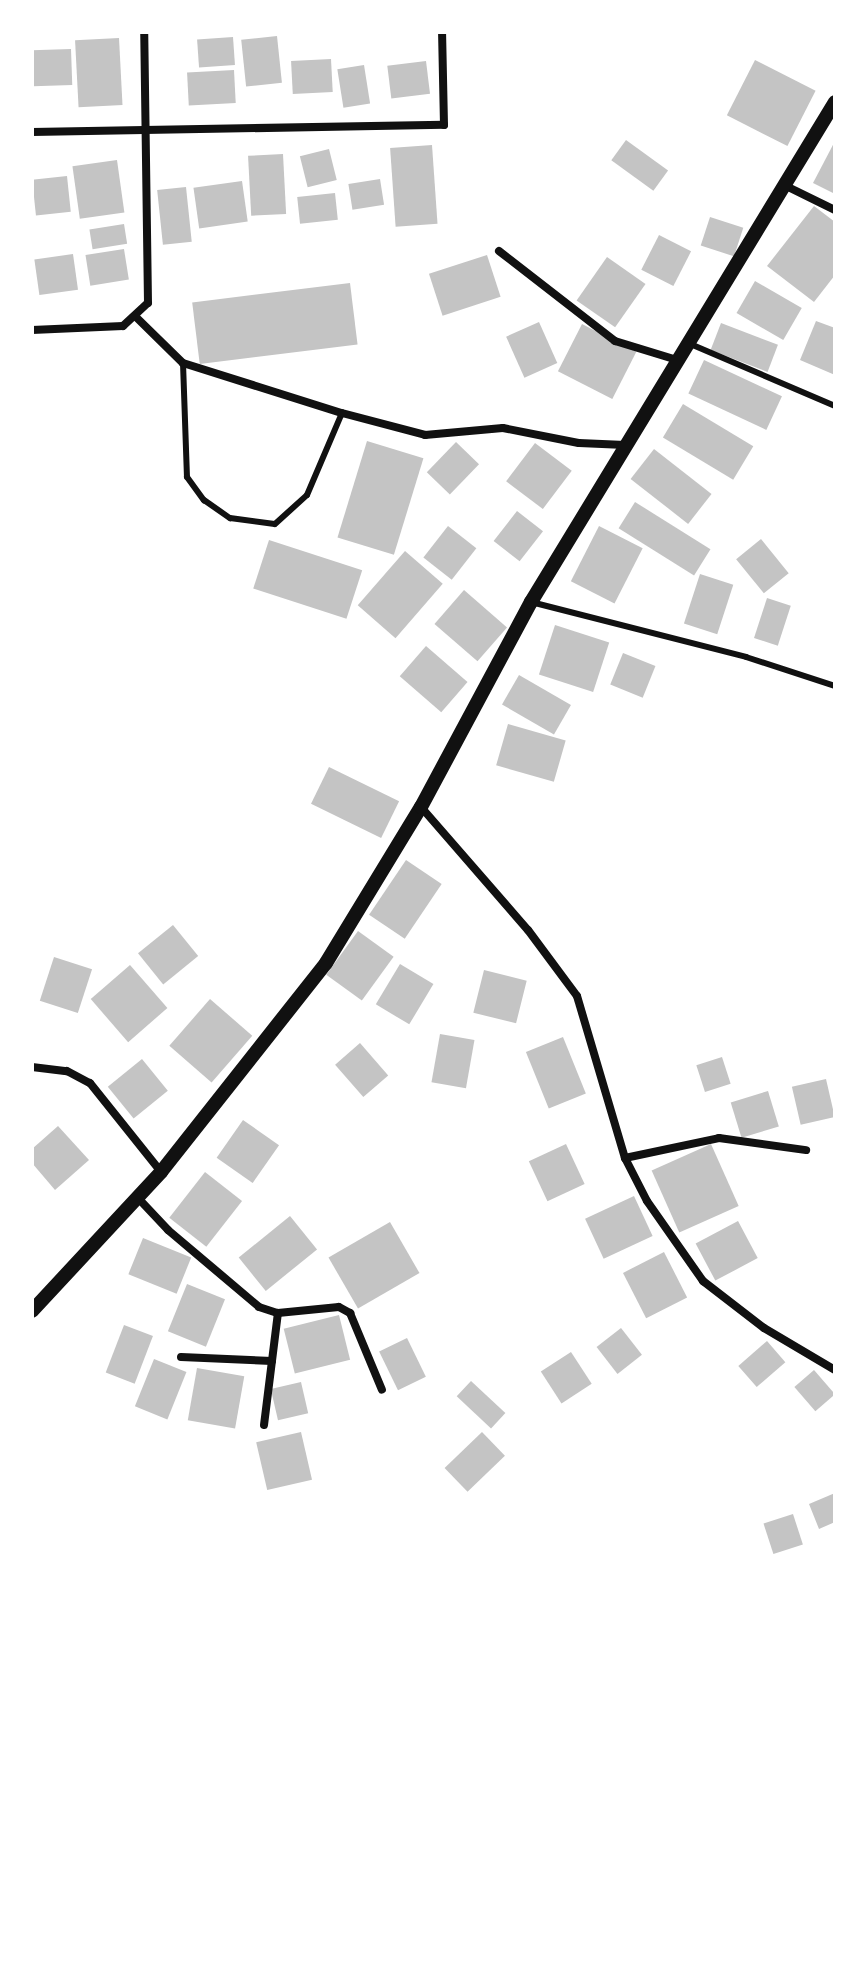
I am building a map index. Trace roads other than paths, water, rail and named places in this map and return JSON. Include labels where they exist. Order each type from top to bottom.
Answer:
[{"type":"street","points":[[32,330],[123,326],[137,318],[148,303],[144,32]]},
{"type":"street","points":[[32,132],[444,125],[442,32]]},
{"type":"street","points":[[32,1311],[161,1172],[326,963],[421,807],[531,602],[835,102]]},
{"type":"street","points":[[784,185],[835,210]]},
{"type":"street","points":[[499,251],[615,341],[677,360]]},
{"type":"street","points":[[137,318],[183,363],[342,413],[425,435],[503,428],[579,443],[625,445]]},
{"type":"street","points":[[421,807],[528,930],[577,996],[625,1158],[647,1201],[703,1281],[764,1328],[835,1370]]},
{"type":"street","points":[[32,1067],[67,1071],[90,1083],[161,1172]]},
{"type":"street","points":[[625,1158],[719,1138],[806,1150]]},
{"type":"street","points":[[138,1198],[241,1293],[278,1313],[339,1307],[350,1313],[382,1390]]},
{"type":"street","points":[[264,1425],[278,1313]]},
{"type":"street","points":[[181,1357],[272,1361]]},
{"type":"lane","points":[[688,343],[835,406]]},
{"type":"lane","points":[[183,363],[187,477],[204,500],[230,518],[275,524],[307,495],[342,413]]},
{"type":"lane","points":[[531,602],[746,657],[835,686]]}]
